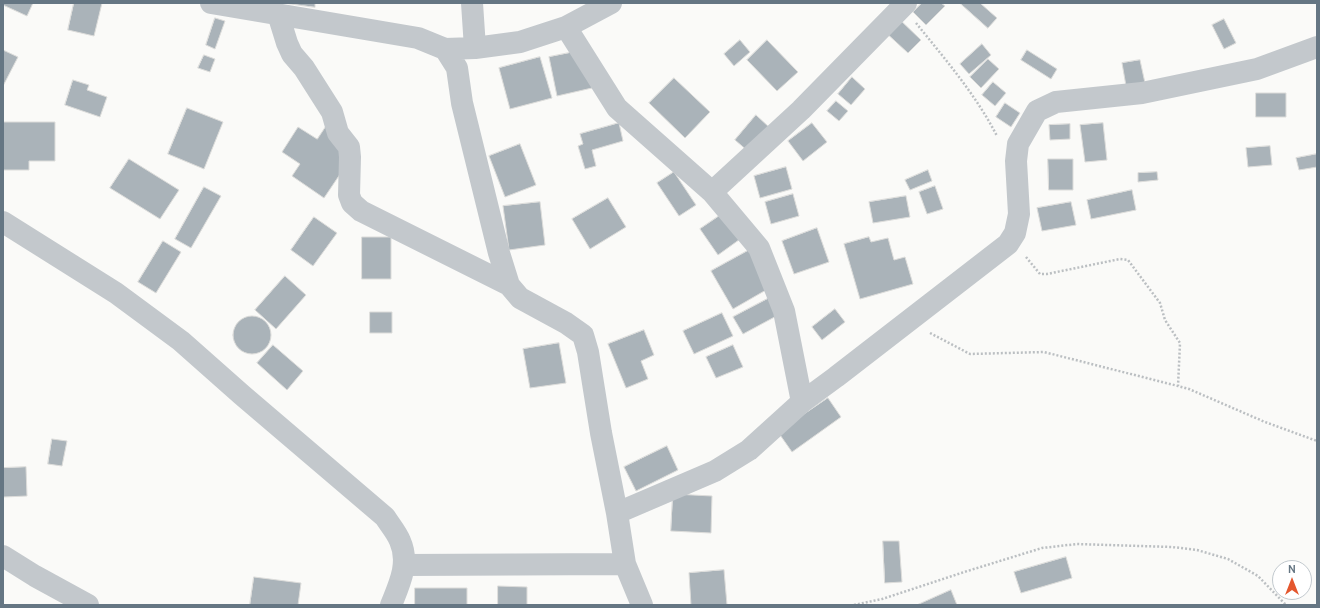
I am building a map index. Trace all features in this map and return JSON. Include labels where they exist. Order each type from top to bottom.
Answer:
[{"type":"street","points":[[211,3],[418,38],[445,49],[475,48],[520,42],[566,27],[611,3]]},
{"type":"street","points":[[472,3],[475,48]]},
{"type":"street","points":[[712,192],[801,110],[903,4]]},
{"type":"street","points":[[278,14],[292,54],[304,68],[332,112],[338,133],[348,147],[350,158],[348,195],[352,203],[361,211],[509,285]]},
{"type":"street","points":[[566,27],[618,108],[712,192],[759,248],[784,311],[802,402]]},
{"type":"street","points":[[617,513],[715,472],[749,450],[802,402],[1008,244],[1016,233],[1019,214],[1016,162],[1018,144],[1037,111],[1056,102],[1142,93],[1256,69],[1317,47]]},
{"type":"street","points":[[445,49],[457,68],[462,103],[499,253],[509,285],[520,298],[566,323],[583,335],[588,352],[625,564],[642,605]]},
{"type":"street","points":[[3,222],[116,293],[181,341],[385,517],[401,542],[405,565],[398,589],[391,605]]},
{"type":"street","points":[[3,556],[35,576],[88,605]]},
{"type":"street","points":[[405,565],[625,564]]},
{"type":"path","points":[[903,4],[963,82],[986,116],[1000,142]]},
{"type":"path","points":[[1012,239],[1040,274],[1047,274],[1120,259],[1128,260],[1160,302],[1165,320],[1180,343],[1178,386]]},
{"type":"path","points":[[909,321],[970,354],[1044,352],[1189,389],[1265,422],[1317,441]]},
{"type":"path","points":[[854,605],[882,599],[1042,548],[1077,544],[1172,547],[1198,550],[1228,558],[1258,576],[1286,605]]},
{"type":"building","points":[[3,3],[33,3],[27,16],[3,5]]},
{"type":"building","points":[[74,3],[102,3],[94,36],[68,30]]},
{"type":"building","points":[[284,3],[315,3],[315,7]]},
{"type":"building","points":[[922,3],[941,3],[945,6],[926,25],[913,12]]},
{"type":"building","points":[[960,3],[980,3],[997,18],[988,28]]},
{"type":"building","points":[[896,16],[921,40],[908,53],[883,30]]},
{"type":"building","points":[[215,18],[225,21],[215,49],[206,45]]},
{"type":"building","points":[[1224,19],[1236,43],[1224,49],[1212,25]]},
{"type":"building","points":[[740,40],[750,52],[734,66],[724,54]]},
{"type":"building","points":[[767,40],[798,72],[777,91],[747,60]]},
{"type":"building","points":[[982,44],[991,55],[969,74],[960,64]]},
{"type":"building","points":[[3,50],[18,57],[3,86]]},
{"type":"building","points":[[584,50],[592,88],[557,96],[549,57]]},
{"type":"building","points":[[1027,50],[1057,69],[1051,79],[1021,60]]},
{"type":"building","points":[[204,55],[215,59],[210,72],[198,68]]},
{"type":"building","points":[[540,57],[552,98],[510,109],[499,68]]},
{"type":"building","points":[[988,59],[999,69],[981,88],[970,77]]},
{"type":"building","points":[[1140,60],[1145,83],[1126,86],[1122,63]]},
{"type":"building","points":[[852,77],[865,89],[851,105],[838,94]]},
{"type":"building","points":[[674,78],[710,112],[685,138],[649,103]]},
{"type":"building","points":[[73,80],[89,85],[87,90],[107,97],[100,117],[65,105]]},
{"type":"building","points":[[993,82],[1006,93],[995,106],[982,95]]},
{"type":"building","points":[[1256,93],[1286,93],[1286,117],[1256,117]]},
{"type":"building","points":[[836,101],[848,111],[839,121],[827,111]]},
{"type":"building","points":[[1005,103],[1020,113],[1011,127],[996,117]]},
{"type":"building","points":[[187,108],[223,122],[204,169],[168,154]]},
{"type":"building","points":[[756,115],[770,128],[749,152],[735,140]]},
{"type":"building","points":[[3,122],[55,122],[55,161],[29,161],[29,170],[3,170]]},
{"type":"building","points":[[619,123],[623,141],[592,150],[596,166],[585,169],[578,146],[583,144],[580,134]]},
{"type":"building","points":[[812,123],[827,142],[803,161],[788,141]]},
{"type":"building","points":[[1103,123],[1107,160],[1085,162],[1080,125]]},
{"type":"building","points":[[1070,124],[1070,139],[1050,140],[1049,125]]},
{"type":"building","points":[[327,125],[359,146],[324,198],[292,176],[300,164],[282,152],[298,127],[317,139]]},
{"type":"building","points":[[520,144],[536,185],[505,197],[489,156]]},
{"type":"building","points":[[1270,146],[1272,165],[1248,167],[1246,148]]},
{"type":"building","points":[[1317,154],[1317,167],[1299,170],[1296,158]]},
{"type":"building","points":[[129,159],[179,190],[160,219],[110,188]]},
{"type":"building","points":[[1048,159],[1073,159],[1073,190],[1049,190]]},
{"type":"building","points":[[786,167],[792,189],[760,198],[754,176]]},
{"type":"building","points":[[928,170],[932,181],[910,190],[905,180]]},
{"type":"building","points":[[674,172],[696,205],[679,216],[657,183]]},
{"type":"building","points":[[1157,172],[1158,180],[1138,182],[1138,173]]},
{"type":"building","points":[[935,186],[943,209],[927,214],[919,192]]},
{"type":"building","points":[[204,187],[221,196],[191,248],[175,239]]},
{"type":"building","points":[[1132,190],[1136,210],[1091,219],[1087,200]]},
{"type":"building","points":[[793,194],[799,216],[771,224],[765,202]]},
{"type":"building","points":[[906,196],[910,217],[873,223],[869,202]]},
{"type":"building","points":[[608,198],[626,227],[590,249],[572,219]]},
{"type":"building","points":[[540,202],[545,245],[509,250],[503,206]]},
{"type":"building","points":[[1071,202],[1076,225],[1042,231],[1037,208]]},
{"type":"building","points":[[725,212],[743,237],[718,255],[700,229]]},
{"type":"building","points":[[314,217],[337,233],[313,266],[291,250]]},
{"type":"building","points":[[817,228],[829,262],[794,274],[782,241]]},
{"type":"building","points":[[362,237],[391,237],[391,279],[362,279]]},
{"type":"building","points":[[869,237],[871,242],[888,238],[894,260],[905,257],[913,284],[860,299],[844,244]]},
{"type":"building","points":[[163,241],[181,252],[156,293],[138,282]]},
{"type":"building","points":[[751,249],[773,286],[733,309],[711,271]]},
{"type":"building","points":[[285,276],[306,295],[276,329],[255,310]]},
{"type":"building","points":[[773,296],[782,313],[743,334],[733,317]]},
{"type":"building","points":[[835,309],[845,322],[822,340],[812,327]]},
{"type":"building","points":[[370,312],[392,312],[392,333],[370,333]]},
{"type":"building","points":[[722,313],[733,336],[694,354],[683,331]]},
{"type":"building","points":[[248,316],[256,316],[263,319],[268,324],[271,335],[268,346],[263,351],[256,354],[248,354],[241,351],[236,346],[233,339],[233,331],[236,324],[241,319]]},
{"type":"building","points":[[644,330],[654,355],[641,361],[648,379],[626,388],[608,344]]},
{"type":"building","points":[[559,343],[566,383],[530,388],[523,349]]},
{"type":"building","points":[[273,345],[303,371],[287,390],[257,363]]},
{"type":"building","points":[[733,345],[743,367],[716,378],[706,357]]},
{"type":"building","points":[[828,398],[841,417],[792,452],[778,432]]},
{"type":"building","points":[[52,439],[67,441],[62,466],[48,464]]},
{"type":"building","points":[[667,446],[678,470],[636,491],[624,467]]},
{"type":"building","points":[[26,467],[27,496],[3,497],[3,468]]},
{"type":"building","points":[[673,494],[712,496],[711,533],[671,531]]},
{"type":"building","points":[[883,541],[899,541],[902,582],[885,583]]},
{"type":"building","points":[[1066,557],[1072,578],[1021,593],[1014,572]]},
{"type":"building","points":[[724,570],[727,605],[691,605],[689,573]]},
{"type":"building","points":[[254,577],[301,583],[298,605],[250,605]]},
{"type":"building","points":[[498,586],[527,587],[527,605],[498,605]]},
{"type":"building","points":[[415,588],[467,588],[467,605],[415,605]]},
{"type":"building","points":[[951,590],[957,605],[917,605]]}]
